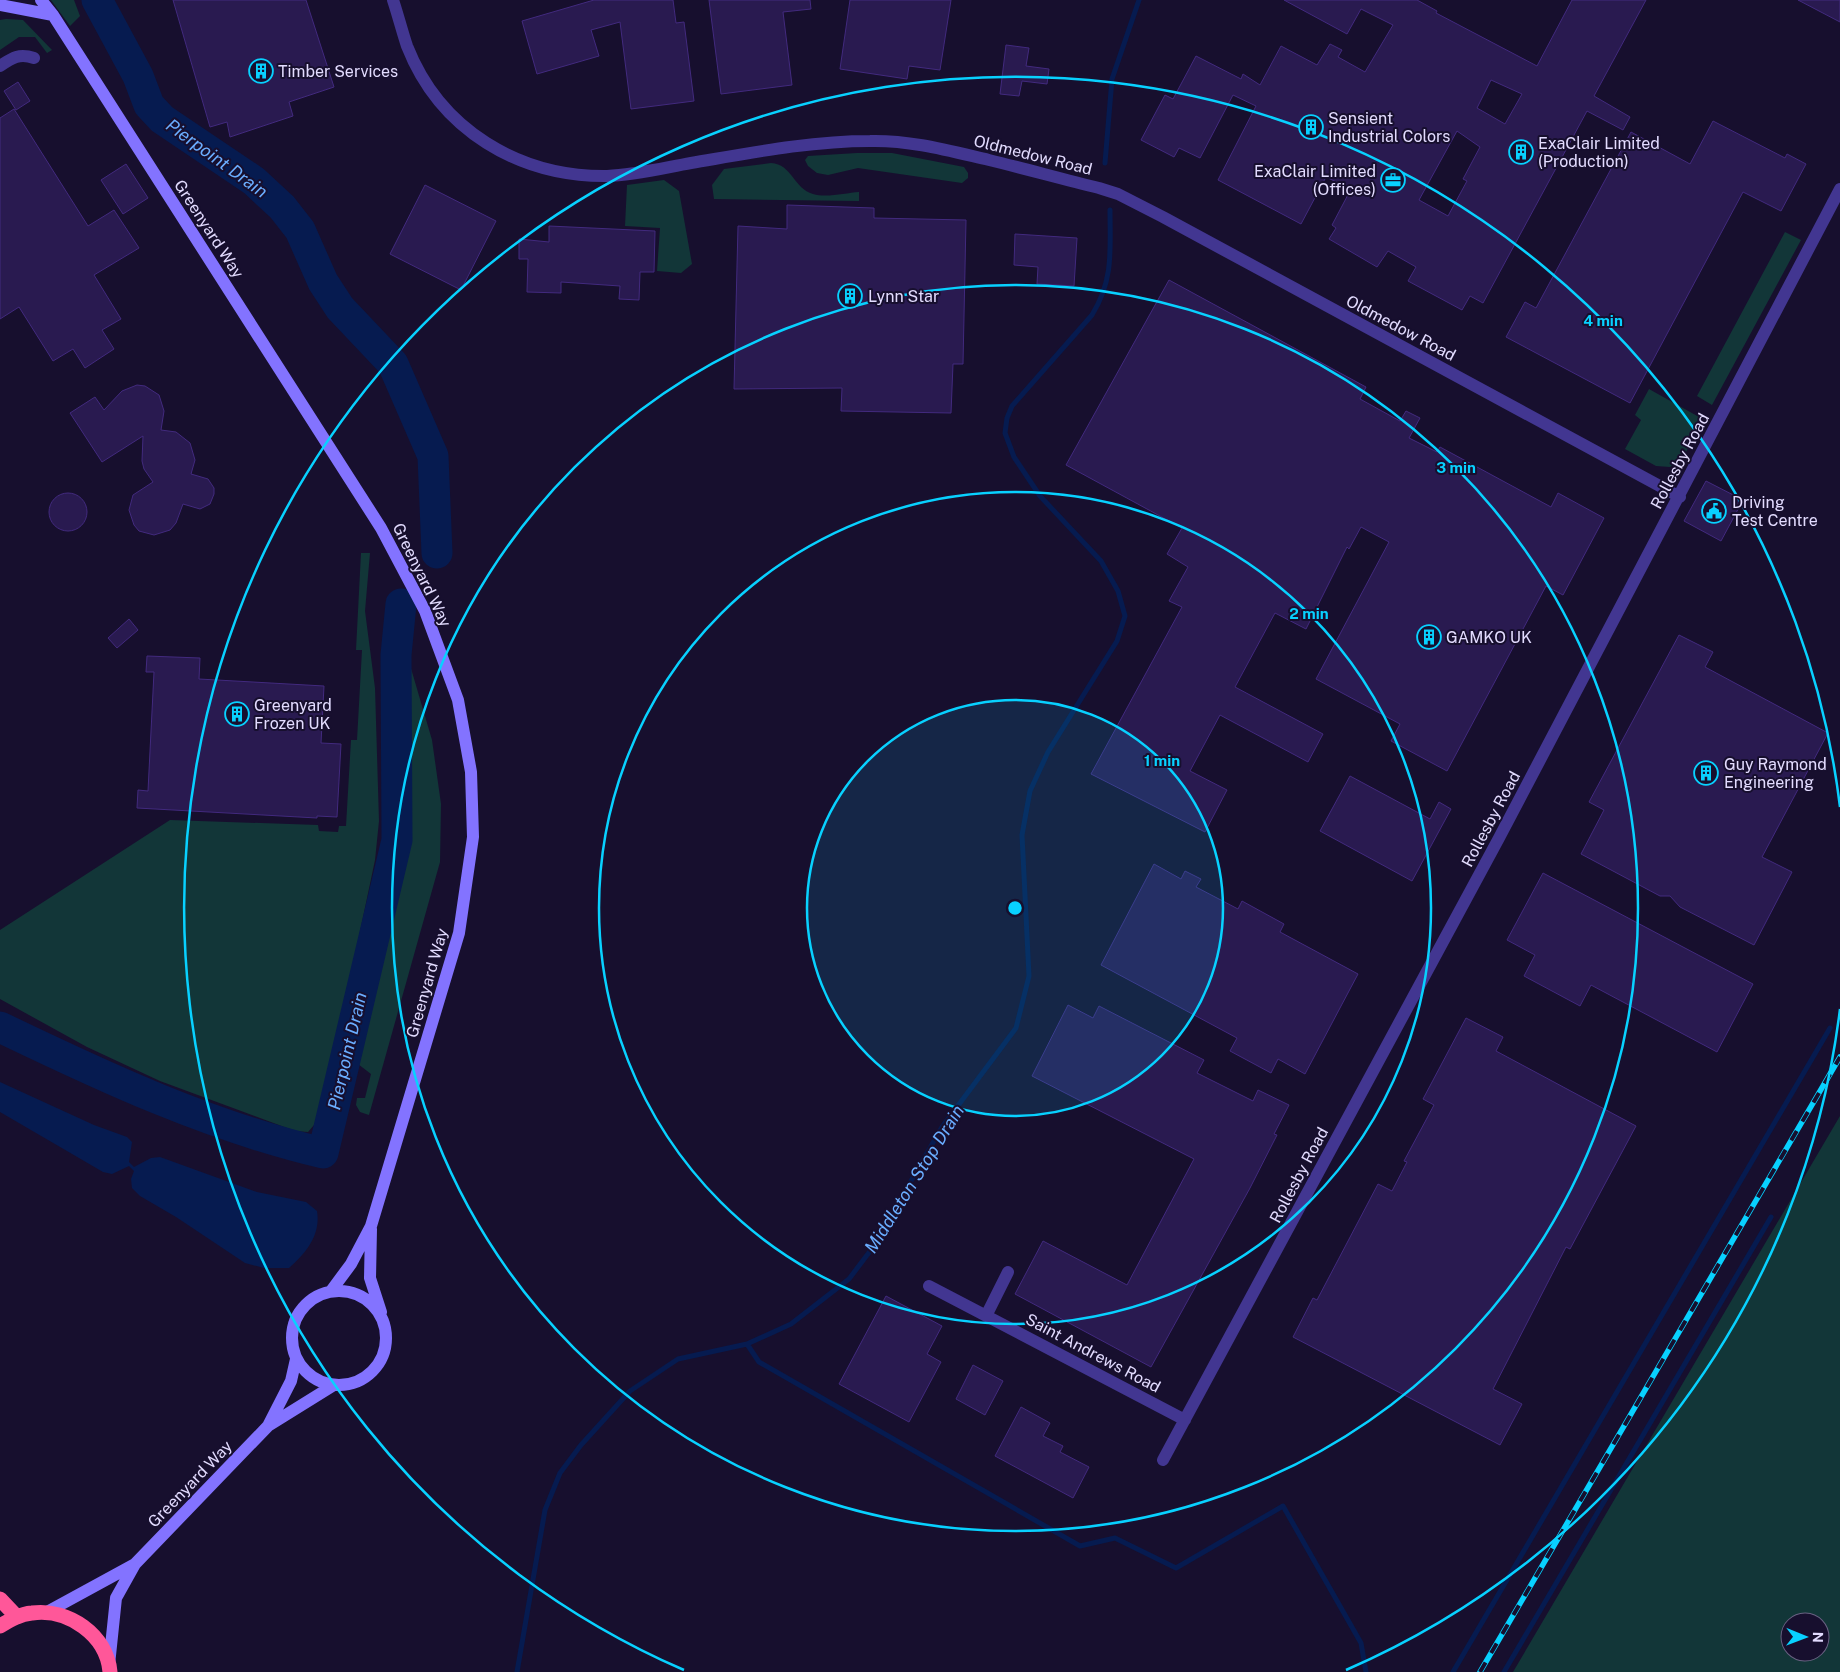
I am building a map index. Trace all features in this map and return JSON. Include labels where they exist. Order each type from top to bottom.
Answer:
[{"type":"highway","points":[[0,1599],[17,1617]]},
{"type":"highway","points":[[0,1626],[17,1617],[47,1612],[64,1616],[80,1623],[98,1642],[110,1668]]},
{"type":"street","name":"Greenyard Way","points":[[41,0],[382,528],[425,610],[458,700],[471,772],[473,837],[459,933],[371,1226],[351,1264],[331,1291]]},
{"type":"street","name":"Oldmedow Road","points":[[393,0],[408,47],[440,100],[456,119],[475,136],[511,158],[529,165],[562,173],[608,176],[806,145],[848,141],[897,141],[970,156],[1099,188],[1118,194],[1163,217],[1680,497]]},
{"type":"street","points":[[0,5],[52,15]]},
{"type":"street","points":[[0,66],[14,57],[24,55],[34,58]]},
{"type":"street","name":"Rollesby Road","points":[[1163,1460],[1499,838],[1680,497],[1840,189]]},
{"type":"street","name":"Greenyard Way","points":[[371,1226],[370,1278],[383,1319]]},
{"type":"street","points":[[986,1316],[1008,1272]]},
{"type":"street","name":"Saint Andrews Road","points":[[929,1286],[1185,1420]]},
{"type":"street","points":[[331,1291],[347,1291],[362,1296],[374,1305],[383,1319],[387,1334],[385,1350],[379,1364],[370,1374],[359,1381],[347,1385],[334,1385],[319,1381],[306,1372],[296,1359],[292,1344],[293,1328],[299,1313],[307,1303],[318,1295],[331,1291]]},
{"type":"street","name":"Greenyard Way","points":[[268,1426],[291,1382],[296,1359]]},
{"type":"street","name":"Greenyard Way","points":[[110,1668],[116,1598],[135,1564],[268,1426],[334,1385]]},
{"type":"street","name":"Greenyard Way","points":[[47,1612],[135,1564]]},
{"type":"green space","points":[[51,0],[74,0],[80,16],[70,26]]},
{"type":"green space","points":[[0,20],[23,20],[52,50],[47,53],[35,37],[19,37],[0,50]]},
{"type":"green space","points":[[892,153],[964,167],[968,173],[968,178],[962,183],[858,168],[828,175],[817,173],[808,166],[805,160],[808,156]]},
{"type":"green space","points":[[771,163],[778,164],[784,168],[801,187],[813,194],[824,196],[859,192],[859,201],[714,199],[712,185],[724,169]]},
{"type":"green space","points":[[664,180],[679,191],[692,264],[681,273],[657,271],[660,228],[625,226],[627,185]]},
{"type":"green space","points":[[1785,232],[1801,240],[1712,405],[1697,396]]},
{"type":"green space","points":[[1649,389],[1699,417],[1702,421],[1684,456],[1670,467],[1656,466],[1625,449],[1641,420],[1635,415]]},
{"type":"green space","points":[[361,553],[370,553],[365,611],[375,688],[379,821],[375,860],[328,1084],[314,1125],[308,1132],[295,1131],[160,1081],[87,1047],[0,999],[0,930],[170,820],[318,825],[319,831],[338,832],[339,826],[346,826],[351,740],[357,740],[362,650],[356,650]]},
{"type":"green space","points":[[410,665],[432,740],[441,804],[440,862],[369,1115],[360,1112],[356,1105],[357,1098],[365,1098],[371,1074],[358,1064],[371,994],[401,877],[410,810],[405,666]]},
{"type":"green space","points":[[1840,1116],[1840,1672],[1513,1672]]},
{"type":"water","points":[[0,1082],[94,1125],[127,1137],[132,1142],[129,1162],[134,1167],[151,1158],[160,1157],[257,1192],[306,1202],[317,1211],[317,1228],[311,1243],[289,1268],[264,1268],[245,1263],[176,1217],[140,1196],[132,1188],[131,1179],[134,1171],[129,1166],[112,1174],[103,1172],[0,1112]]},
{"type":"building","name":"Timber Services","points":[[173,0],[306,0],[334,87],[289,102],[293,116],[230,137],[227,122],[210,127]]},
{"type":"building","points":[[594,0],[673,0],[676,23],[684,22],[694,101],[631,109],[620,22],[591,30],[599,56],[537,74],[522,21]]},
{"type":"building","points":[[709,0],[810,0],[811,9],[783,12],[792,85],[721,94]]},
{"type":"building","points":[[850,0],[951,0],[940,70],[909,66],[907,79],[840,69]]},
{"type":"building","points":[[1284,0],[1417,0],[1437,11],[1436,13],[1537,66],[1572,0],[1646,0],[1594,96],[1630,117],[1623,130],[1587,111],[1483,303],[1470,296],[1462,310],[1408,281],[1416,267],[1388,251],[1377,267],[1329,239],[1336,228],[1332,225],[1351,189],[1326,177],[1301,224],[1218,180],[1256,106],[1233,95],[1200,158],[1179,148],[1174,157],[1141,140],[1165,95],[1173,99],[1196,56],[1241,79],[1243,74],[1260,85],[1281,46],[1317,65],[1330,44],[1342,50],[1338,57],[1365,72],[1393,25],[1361,9],[1347,34]],"holes":[[[1491,80],[1522,94],[1505,124],[1477,108]],[[1457,131],[1480,147],[1463,179],[1467,181],[1448,216],[1419,200]]]},
{"type":"building","points":[[1798,0],[1840,0],[1840,22]]},
{"type":"building","points":[[1006,45],[1029,48],[1026,66],[1049,69],[1047,84],[1022,81],[1019,96],[1000,94]]},
{"type":"building","points":[[18,82],[30,101],[16,110],[4,91]]},
{"type":"building","points":[[14,109],[88,226],[114,210],[139,248],[94,275],[121,319],[102,330],[114,349],[85,368],[73,349],[53,361],[19,307],[0,319],[0,118]]},
{"type":"building","points":[[1713,121],[1785,158],[1787,154],[1806,164],[1781,211],[1743,192],[1630,403],[1506,337],[1525,302],[1536,308],[1631,132],[1690,164]]},
{"type":"building","points":[[126,164],[148,198],[123,214],[101,180]]},
{"type":"building","points":[[425,185],[496,221],[461,290],[390,254]]},
{"type":"building","name":"Lynn Star","points":[[787,205],[874,208],[874,218],[966,220],[963,364],[953,364],[951,413],[841,411],[842,388],[734,389],[738,226],[787,229]]},
{"type":"building","points":[[549,226],[655,231],[654,272],[640,272],[639,300],[619,299],[620,286],[561,282],[561,293],[527,292],[528,259],[519,259],[519,239],[549,242]]},
{"type":"building","points":[[1015,234],[1077,238],[1074,286],[1037,284],[1038,267],[1014,265]]},
{"type":"building","points":[[1169,280],[1366,387],[1360,399],[1400,421],[1406,411],[1420,418],[1409,438],[1437,452],[1440,447],[1551,507],[1558,493],[1604,518],[1563,595],[1546,586],[1447,771],[1391,741],[1400,724],[1316,679],[1389,542],[1361,527],[1349,549],[1347,547],[1306,629],[1275,613],[1235,687],[1323,734],[1308,762],[1220,715],[1190,771],[1227,790],[1205,832],[1091,774],[1182,607],[1169,601],[1188,567],[1167,554],[1182,528],[1066,465]]},
{"type":"building","points":[[137,385],[145,386],[159,395],[164,411],[161,430],[176,432],[190,443],[195,460],[191,474],[208,479],[214,488],[210,504],[200,509],[183,504],[176,523],[170,530],[154,535],[139,531],[134,525],[129,510],[133,495],[153,482],[144,469],[142,461],[143,436],[102,462],[70,413],[95,397],[104,410],[122,391]]},
{"type":"building","name":"Driving Test Centre","points":[[1706,481],[1743,500],[1721,541],[1684,521]]},
{"type":"building","points":[[68,493],[82,498],[87,512],[82,526],[68,531],[54,526],[49,512],[54,498]]},
{"type":"building","points":[[129,619],[138,630],[117,648],[108,638]]},
{"type":"building","name":"Guy Raymond Engineering","points":[[1679,635],[1713,652],[1705,667],[1828,733],[1762,857],[1792,872],[1754,945],[1680,907],[1670,896],[1660,896],[1581,854],[1604,810],[1589,802]]},
{"type":"building","name":"Greenyard Frozen UK","points":[[147,656],[200,658],[199,679],[324,686],[321,743],[341,744],[337,817],[317,816],[317,818],[137,808],[138,790],[148,791],[154,672],[146,672]]},
{"type":"building","points":[[1350,776],[1430,819],[1439,802],[1451,809],[1412,881],[1320,831]]},
{"type":"building","points":[[1154,864],[1181,879],[1185,871],[1201,879],[1196,887],[1238,909],[1242,901],[1284,924],[1280,932],[1358,974],[1305,1074],[1278,1059],[1271,1073],[1230,1051],[1237,1038],[1101,965]]},
{"type":"building","points":[[1543,873],[1753,984],[1717,1052],[1591,985],[1580,1006],[1524,976],[1535,955],[1507,940]]},
{"type":"building","points":[[1068,1005],[1093,1018],[1099,1006],[1204,1060],[1197,1073],[1253,1101],[1258,1090],[1289,1105],[1274,1134],[1277,1135],[1250,1188],[1151,1367],[1015,1294],[1043,1241],[1127,1285],[1194,1159],[1032,1076]]},
{"type":"building","points":[[1466,1018],[1503,1037],[1496,1051],[1636,1126],[1570,1249],[1566,1247],[1493,1389],[1522,1404],[1500,1445],[1293,1337],[1313,1298],[1317,1300],[1378,1184],[1392,1191],[1407,1162],[1404,1161],[1434,1105],[1423,1099]]},
{"type":"building","points":[[886,1296],[942,1326],[927,1354],[941,1362],[909,1422],[839,1384]]},
{"type":"building","points":[[973,1365],[1003,1381],[985,1415],[956,1399]]},
{"type":"building","points":[[1021,1407],[1050,1423],[1043,1436],[1063,1446],[1060,1452],[1089,1467],[1073,1498],[995,1456]]},
{"type":"waterway","name":"Pierpoint Drain","points":[[97,0],[138,76],[149,105],[162,119],[254,181],[282,207],[300,230],[323,282],[340,308],[393,364],[433,456],[437,553]]},
{"type":"waterway","name":"Middleton Stop Drain","points":[[1105,163],[1112,79],[1139,0]]},
{"type":"waterway","name":"Middleton Stop Drain","points":[[517,1672],[545,1510],[560,1473],[581,1445],[630,1391],[678,1359],[747,1344],[791,1324],[849,1279],[883,1234],[942,1127],[1016,1028],[1029,976],[1022,835],[1030,791],[1048,752],[1117,641],[1125,616],[1118,591],[1101,561],[1040,496],[1014,457],[1005,433],[1007,418],[1012,406],[1092,315],[1099,302],[1104,289],[1109,264],[1110,210]]},
{"type":"waterway","name":"Pierpoint Drain","points":[[0,1027],[119,1082],[199,1115],[281,1142],[323,1153],[397,840],[396,655],[401,604]]},
{"type":"waterway","points":[[1453,1672],[1830,1028]]},
{"type":"waterway","points":[[1504,1672],[1771,1217]]},
{"type":"waterway","points":[[747,1344],[759,1362],[1080,1546],[1115,1538],[1176,1568],[1283,1506],[1361,1643],[1366,1672]]},
{"type":"railway","points":[[1480,1672],[1840,1057]]},
{"type":"place","name":"Timber Services","points":[[261,71]]},
{"type":"place","name":"Sensient Industrial Colors","points":[[1311,127]]},
{"type":"place","name":"ExaClair Limited (Production)","points":[[1521,152]]},
{"type":"place","name":"ExaClair Limited (Offices)","points":[[1393,180]]},
{"type":"place","name":"Lynn Star","points":[[850,296]]},
{"type":"place","name":"Driving Test Centre","points":[[1714,511]]},
{"type":"place","name":"GAMKO UK","points":[[1429,637]]},
{"type":"place","name":"Greenyard Frozen UK","points":[[237,714]]},
{"type":"place","name":"Guy Raymond Engineering","points":[[1706,773]]}]
